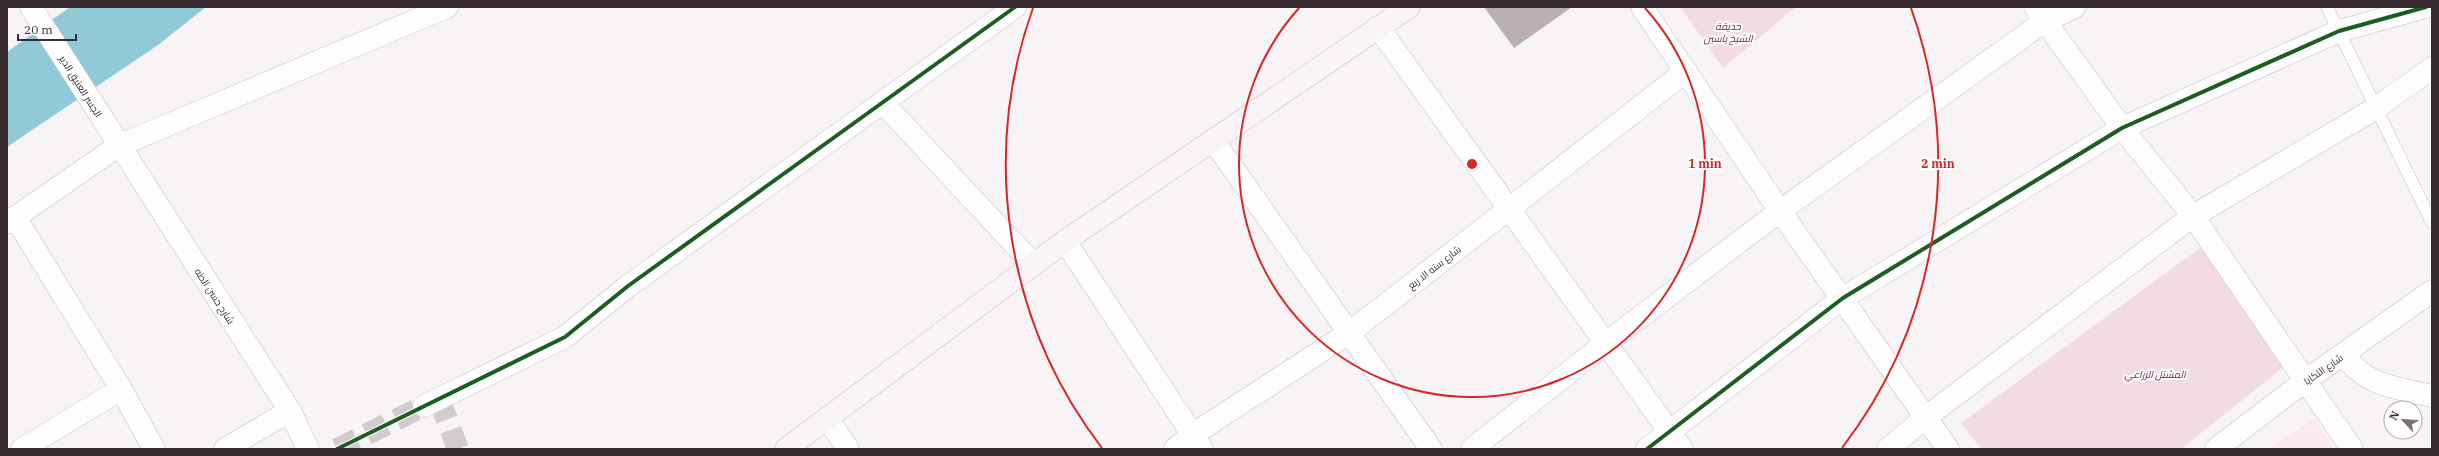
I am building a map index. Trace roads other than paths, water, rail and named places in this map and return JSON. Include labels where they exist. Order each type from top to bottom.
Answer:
[{"type":"main road","points":[[786,449],[1066,241],[1408,7]]},
{"type":"street","name":"الجسر العتيق الدير","points":[[31,7],[118,146]]},
{"type":"street","points":[[154,449],[122,390],[11,220],[118,146],[447,7]]},
{"type":"street","points":[[424,406],[565,337],[628,286],[1015,7]]},
{"type":"street","points":[[1642,7],[1780,211],[1843,298],[1948,449]]},
{"type":"street","points":[[1472,449],[1606,343],[2040,14],[2075,7]]},
{"type":"street","points":[[1647,449],[1669,430],[1843,298],[2122,128],[2339,31],[2426,7]]},
{"type":"street","points":[[2040,14],[2122,128],[2193,216],[2352,449]]},
{"type":"street","points":[[1378,27],[1682,449]]},
{"type":"street","points":[[1888,449],[1926,417],[2193,216],[2376,108],[2432,68]]},
{"type":"street","name":"شارع سته الا ربع","points":[[1174,449],[1197,442],[1349,333],[1685,72]]},
{"type":"street","points":[[882,103],[1034,264]]},
{"type":"street","points":[[1213,140],[1431,449]]},
{"type":"street","name":"شارح حسن الطه","points":[[118,146],[290,412],[308,449]]},
{"type":"street","points":[[1066,241],[1197,442]]},
{"type":"street","name":"شارع التكايا","points":[[2216,449],[2305,381],[2432,291]]},
{"type":"street","points":[[2344,354],[2352,366],[2364,377],[2382,384],[2432,396]]},
{"type":"street","points":[[22,449],[122,390]]},
{"type":"street","points":[[225,449],[290,412]]},
{"type":"street","points":[[827,418],[848,449]]},
{"type":"lane","points":[[2327,7],[2432,224]]},
{"type":"water","points":[[70,7],[206,7],[158,45],[7,147],[7,52]]},
{"type":"tunnel","points":[[439,399],[458,449]]},
{"type":"tunnel","points":[[337,449],[424,406]]},
{"type":"park label","name":"حديقة الشيخ ياسين","points":[[1728,32]]},
{"type":"park label","name":"المشتل الزراعي","points":[[2155,374]]}]
